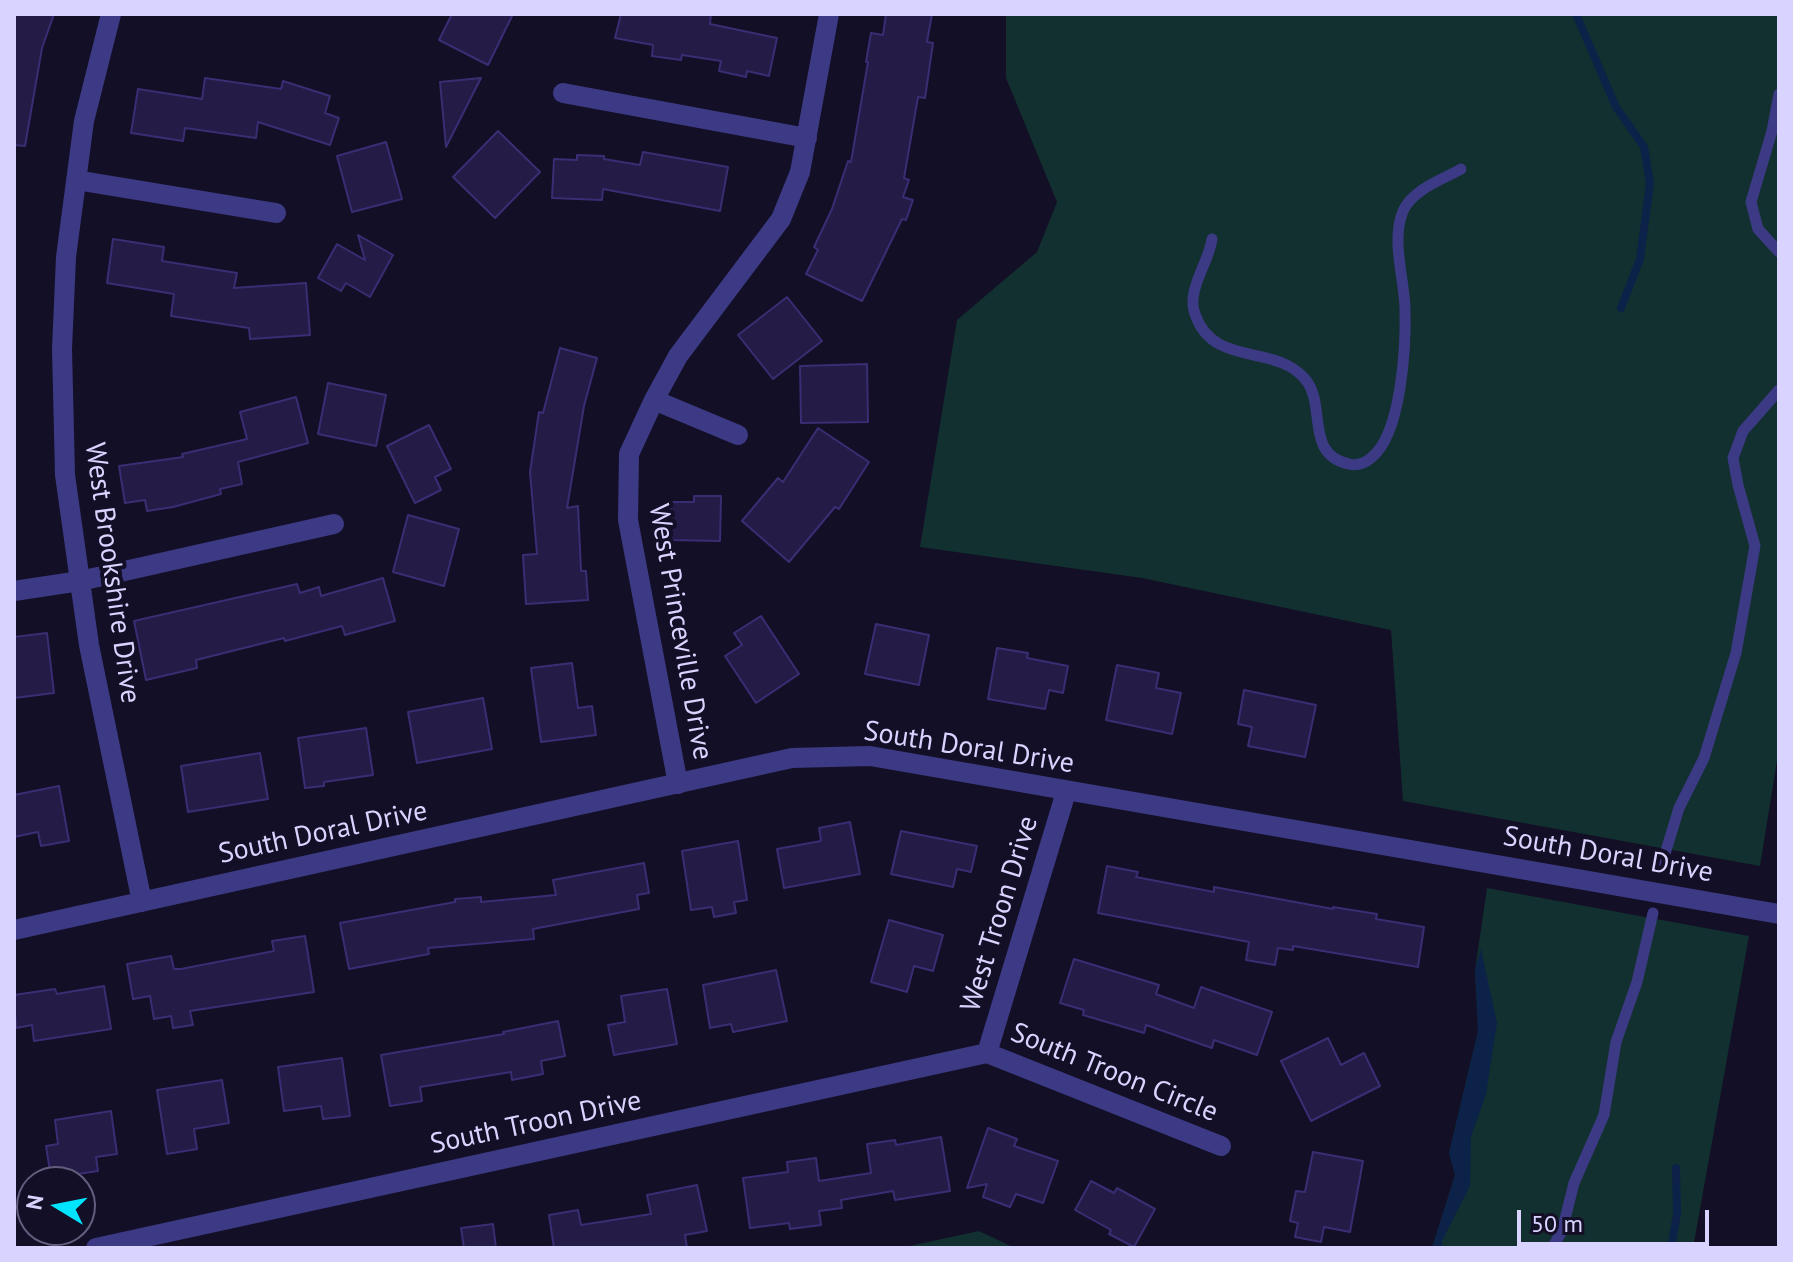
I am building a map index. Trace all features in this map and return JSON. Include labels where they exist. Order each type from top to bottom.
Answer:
[{"type":"street","name":"West Brookshire Drive","points":[[111,14],[84,121],[66,257],[62,349],[65,475],[89,645],[142,902]]},
{"type":"street","name":"West Princeville Drive","points":[[678,784],[628,520],[629,454],[678,356],[781,219],[800,172],[829,14]]},
{"type":"street","points":[[563,93],[807,138]]},
{"type":"street","points":[[76,180],[276,213]]},
{"type":"street","points":[[654,400],[738,435]]},
{"type":"street","points":[[14,591],[80,581],[334,524]]},
{"type":"street","name":"South Doral Drive","points":[[14,930],[792,758],[870,756],[1779,914]]},
{"type":"street","name":"West Troon Drive","points":[[987,1053],[1066,792]]},
{"type":"street","name":"South Troon Circle","points":[[987,1053],[1221,1146]]},
{"type":"street","name":"South Troon Drive","points":[[96,1248],[987,1053]]},
{"type":"lane","points":[[1779,94],[1772,131],[1751,202],[1758,229],[1779,252]]},
{"type":"lane","points":[[1212,239],[1210,253],[1194,293],[1194,312],[1205,335],[1226,349],[1286,365],[1306,379],[1322,444],[1338,462],[1356,465],[1370,459],[1384,445],[1396,407],[1404,346],[1405,308],[1398,241],[1404,210],[1419,192],[1461,169]]},
{"type":"lane","points":[[1661,867],[1679,808],[1704,758],[1736,653],[1753,561],[1755,546],[1733,458],[1743,431],[1779,390]]},
{"type":"lane","points":[[1552,1248],[1562,1231],[1574,1183],[1604,1115],[1616,1042],[1637,982],[1653,913]]},
{"type":"green space","points":[[1006,14],[1779,14],[1779,748],[1760,866],[1403,801],[1391,630],[1142,578],[920,547],[957,320],[1037,252],[1057,202],[1006,78]]},
{"type":"green space","points":[[1487,888],[1749,936],[1693,1248],[1432,1248],[1455,1175],[1449,1153],[1478,1031],[1475,970]]},
{"type":"green space","points":[[979,1231],[1015,1248],[900,1248]]},
{"type":"water","points":[[1481,949],[1497,1023],[1486,1094],[1471,1137],[1470,1186],[1442,1241],[1442,1248],[1432,1248],[1455,1175],[1449,1153],[1478,1031],[1475,970]]},
{"type":"building","points":[[14,14],[54,14],[42,48],[25,146],[14,145]]},
{"type":"building","points":[[452,14],[513,14],[488,65],[439,40]]},
{"type":"building","points":[[621,14],[711,14],[710,24],[777,38],[769,76],[747,71],[746,77],[719,71],[721,61],[682,55],[681,60],[652,56],[653,45],[615,38]]},
{"type":"building","points":[[886,14],[932,14],[927,42],[933,43],[925,98],[918,97],[904,178],[909,180],[903,197],[913,200],[906,220],[902,219],[862,301],[806,274],[818,250],[814,247],[832,209],[848,161],[851,162],[871,33],[883,35]]},
{"type":"building","points":[[205,78],[281,89],[283,81],[330,96],[325,113],[339,118],[330,145],[258,122],[256,138],[185,128],[183,141],[131,133],[138,89],[202,99]]},
{"type":"building","points":[[481,78],[446,147],[440,82]]},
{"type":"building","points":[[498,131],[540,172],[495,218],[453,177]]},
{"type":"building","points":[[386,142],[402,199],[352,212],[337,156]]},
{"type":"building","points":[[643,152],[728,167],[720,211],[603,189],[602,200],[552,198],[554,159],[577,160],[577,155],[604,156],[604,159],[640,165]]},
{"type":"building","points":[[358,235],[393,255],[370,297],[346,283],[341,291],[318,278],[337,244],[365,260]]},
{"type":"building","points":[[113,239],[164,247],[162,261],[237,273],[234,288],[306,283],[310,335],[250,339],[249,328],[171,316],[174,294],[107,283]]},
{"type":"building","points":[[787,297],[822,341],[773,379],[738,335]]},
{"type":"building","points":[[560,348],[597,358],[584,406],[567,508],[578,506],[581,571],[586,571],[588,600],[526,604],[523,555],[537,554],[530,472],[539,412],[543,413]]},
{"type":"building","points":[[867,364],[868,422],[801,423],[800,366]]},
{"type":"building","points":[[328,383],[386,395],[376,446],[318,434]]},
{"type":"building","points":[[296,397],[308,443],[238,462],[242,484],[220,489],[221,494],[173,507],[147,511],[145,500],[125,503],[119,466],[183,457],[182,454],[247,439],[240,412]]},
{"type":"building","points":[[429,425],[451,469],[435,477],[441,490],[415,503],[387,446]]},
{"type":"building","points":[[818,428],[869,462],[839,509],[835,507],[789,562],[742,521],[778,478],[783,482]]},
{"type":"building","points":[[694,496],[721,496],[720,541],[670,540],[671,502],[694,502]]},
{"type":"building","points":[[408,515],[459,529],[444,586],[393,572]]},
{"type":"building","points":[[383,578],[395,621],[345,635],[342,626],[285,641],[284,638],[196,660],[197,668],[146,680],[134,621],[297,584],[300,593],[319,587],[321,596]]},
{"type":"building","points":[[761,616],[799,674],[756,703],[725,656],[742,645],[734,633]]},
{"type":"building","points":[[876,624],[929,635],[919,685],[865,674]]},
{"type":"building","points":[[47,633],[54,693],[14,698],[14,637]]},
{"type":"building","points":[[997,648],[1028,653],[1027,658],[1068,666],[1063,693],[1049,690],[1045,709],[988,699]]},
{"type":"building","points":[[572,663],[578,708],[592,706],[596,735],[541,742],[531,668]]},
{"type":"building","points":[[1117,665],[1159,673],[1156,688],[1181,693],[1172,734],[1106,720]]},
{"type":"building","points":[[1244,690],[1316,705],[1305,757],[1248,746],[1252,727],[1238,724]]},
{"type":"building","points":[[483,698],[492,749],[417,763],[408,712]]},
{"type":"building","points":[[366,728],[373,775],[305,788],[298,738]]},
{"type":"building","points":[[260,753],[268,799],[188,812],[181,766]]},
{"type":"building","points":[[59,786],[69,841],[41,846],[38,832],[14,837],[14,795]]},
{"type":"building","points":[[850,822],[860,874],[784,888],[777,849],[821,841],[819,828]]},
{"type":"building","points":[[901,831],[977,846],[971,872],[957,869],[953,887],[891,874]]},
{"type":"building","points":[[738,841],[747,900],[734,902],[736,913],[714,917],[712,907],[691,910],[682,851]]},
{"type":"building","points":[[644,863],[649,893],[637,895],[639,909],[533,929],[534,939],[428,948],[429,954],[349,969],[340,923],[455,902],[455,899],[481,897],[481,902],[556,895],[553,880]]},
{"type":"building","points":[[1107,866],[1138,872],[1136,877],[1214,892],[1214,887],[1377,914],[1376,919],[1424,927],[1418,967],[1293,946],[1293,950],[1278,948],[1275,965],[1246,960],[1249,942],[1098,913]]},
{"type":"building","points":[[889,920],[943,935],[933,971],[914,966],[907,992],[871,982]]},
{"type":"building","points":[[305,936],[314,992],[190,1011],[193,1025],[173,1028],[171,1016],[154,1019],[150,996],[133,999],[127,964],[171,956],[174,969],[181,969],[274,951],[272,941]]},
{"type":"building","points":[[1074,959],[1159,985],[1156,994],[1194,1008],[1201,987],[1272,1012],[1257,1055],[1214,1040],[1212,1048],[1146,1025],[1144,1033],[1083,1015],[1084,1010],[1060,1003]]},
{"type":"building","points":[[776,970],[787,1021],[733,1032],[731,1024],[710,1028],[703,985]]},
{"type":"building","points":[[104,986],[111,1029],[34,1041],[32,1025],[16,1028],[14,995],[55,989],[57,994]]},
{"type":"building","points":[[667,989],[677,1044],[614,1055],[608,1025],[625,1022],[621,996]]},
{"type":"building","points":[[558,1021],[565,1056],[541,1061],[543,1074],[512,1080],[511,1072],[420,1087],[422,1101],[390,1106],[381,1055],[504,1034]]},
{"type":"building","points":[[1328,1038],[1341,1065],[1364,1053],[1380,1086],[1311,1121],[1281,1061]]},
{"type":"building","points":[[342,1058],[350,1116],[323,1119],[321,1106],[284,1111],[278,1067]]},
{"type":"building","points":[[222,1080],[229,1123],[194,1129],[197,1149],[167,1154],[157,1090]]},
{"type":"building","points":[[111,1111],[117,1154],[96,1157],[98,1171],[96,1166],[49,1166],[46,1146],[58,1144],[55,1120]]},
{"type":"building","points":[[988,1128],[1017,1139],[1014,1146],[1058,1161],[1043,1203],[1016,1194],[1010,1207],[983,1197],[987,1184],[967,1188]]},
{"type":"building","points":[[941,1137],[950,1191],[895,1200],[893,1191],[841,1200],[842,1208],[819,1211],[821,1225],[790,1229],[789,1223],[750,1228],[743,1178],[788,1172],[787,1162],[816,1158],[819,1181],[871,1173],[867,1144],[895,1140],[896,1145]]},
{"type":"building","points":[[1313,1152],[1363,1161],[1350,1232],[1324,1227],[1321,1242],[1295,1237],[1298,1223],[1290,1221],[1296,1191],[1305,1192]]},
{"type":"building","points":[[1091,1181],[1114,1193],[1117,1188],[1155,1209],[1134,1247],[1075,1210]]},
{"type":"building","points":[[697,1185],[707,1231],[685,1235],[687,1248],[554,1248],[549,1215],[578,1210],[581,1225],[651,1214],[647,1195]]},
{"type":"building","points":[[493,1224],[496,1248],[464,1248],[461,1228]]},
{"type":"waterway","points":[[1576,14],[1616,107],[1644,147],[1650,183],[1640,259],[1621,308]]},
{"type":"waterway","points":[[1671,1248],[1677,1214],[1676,1168]]}]
